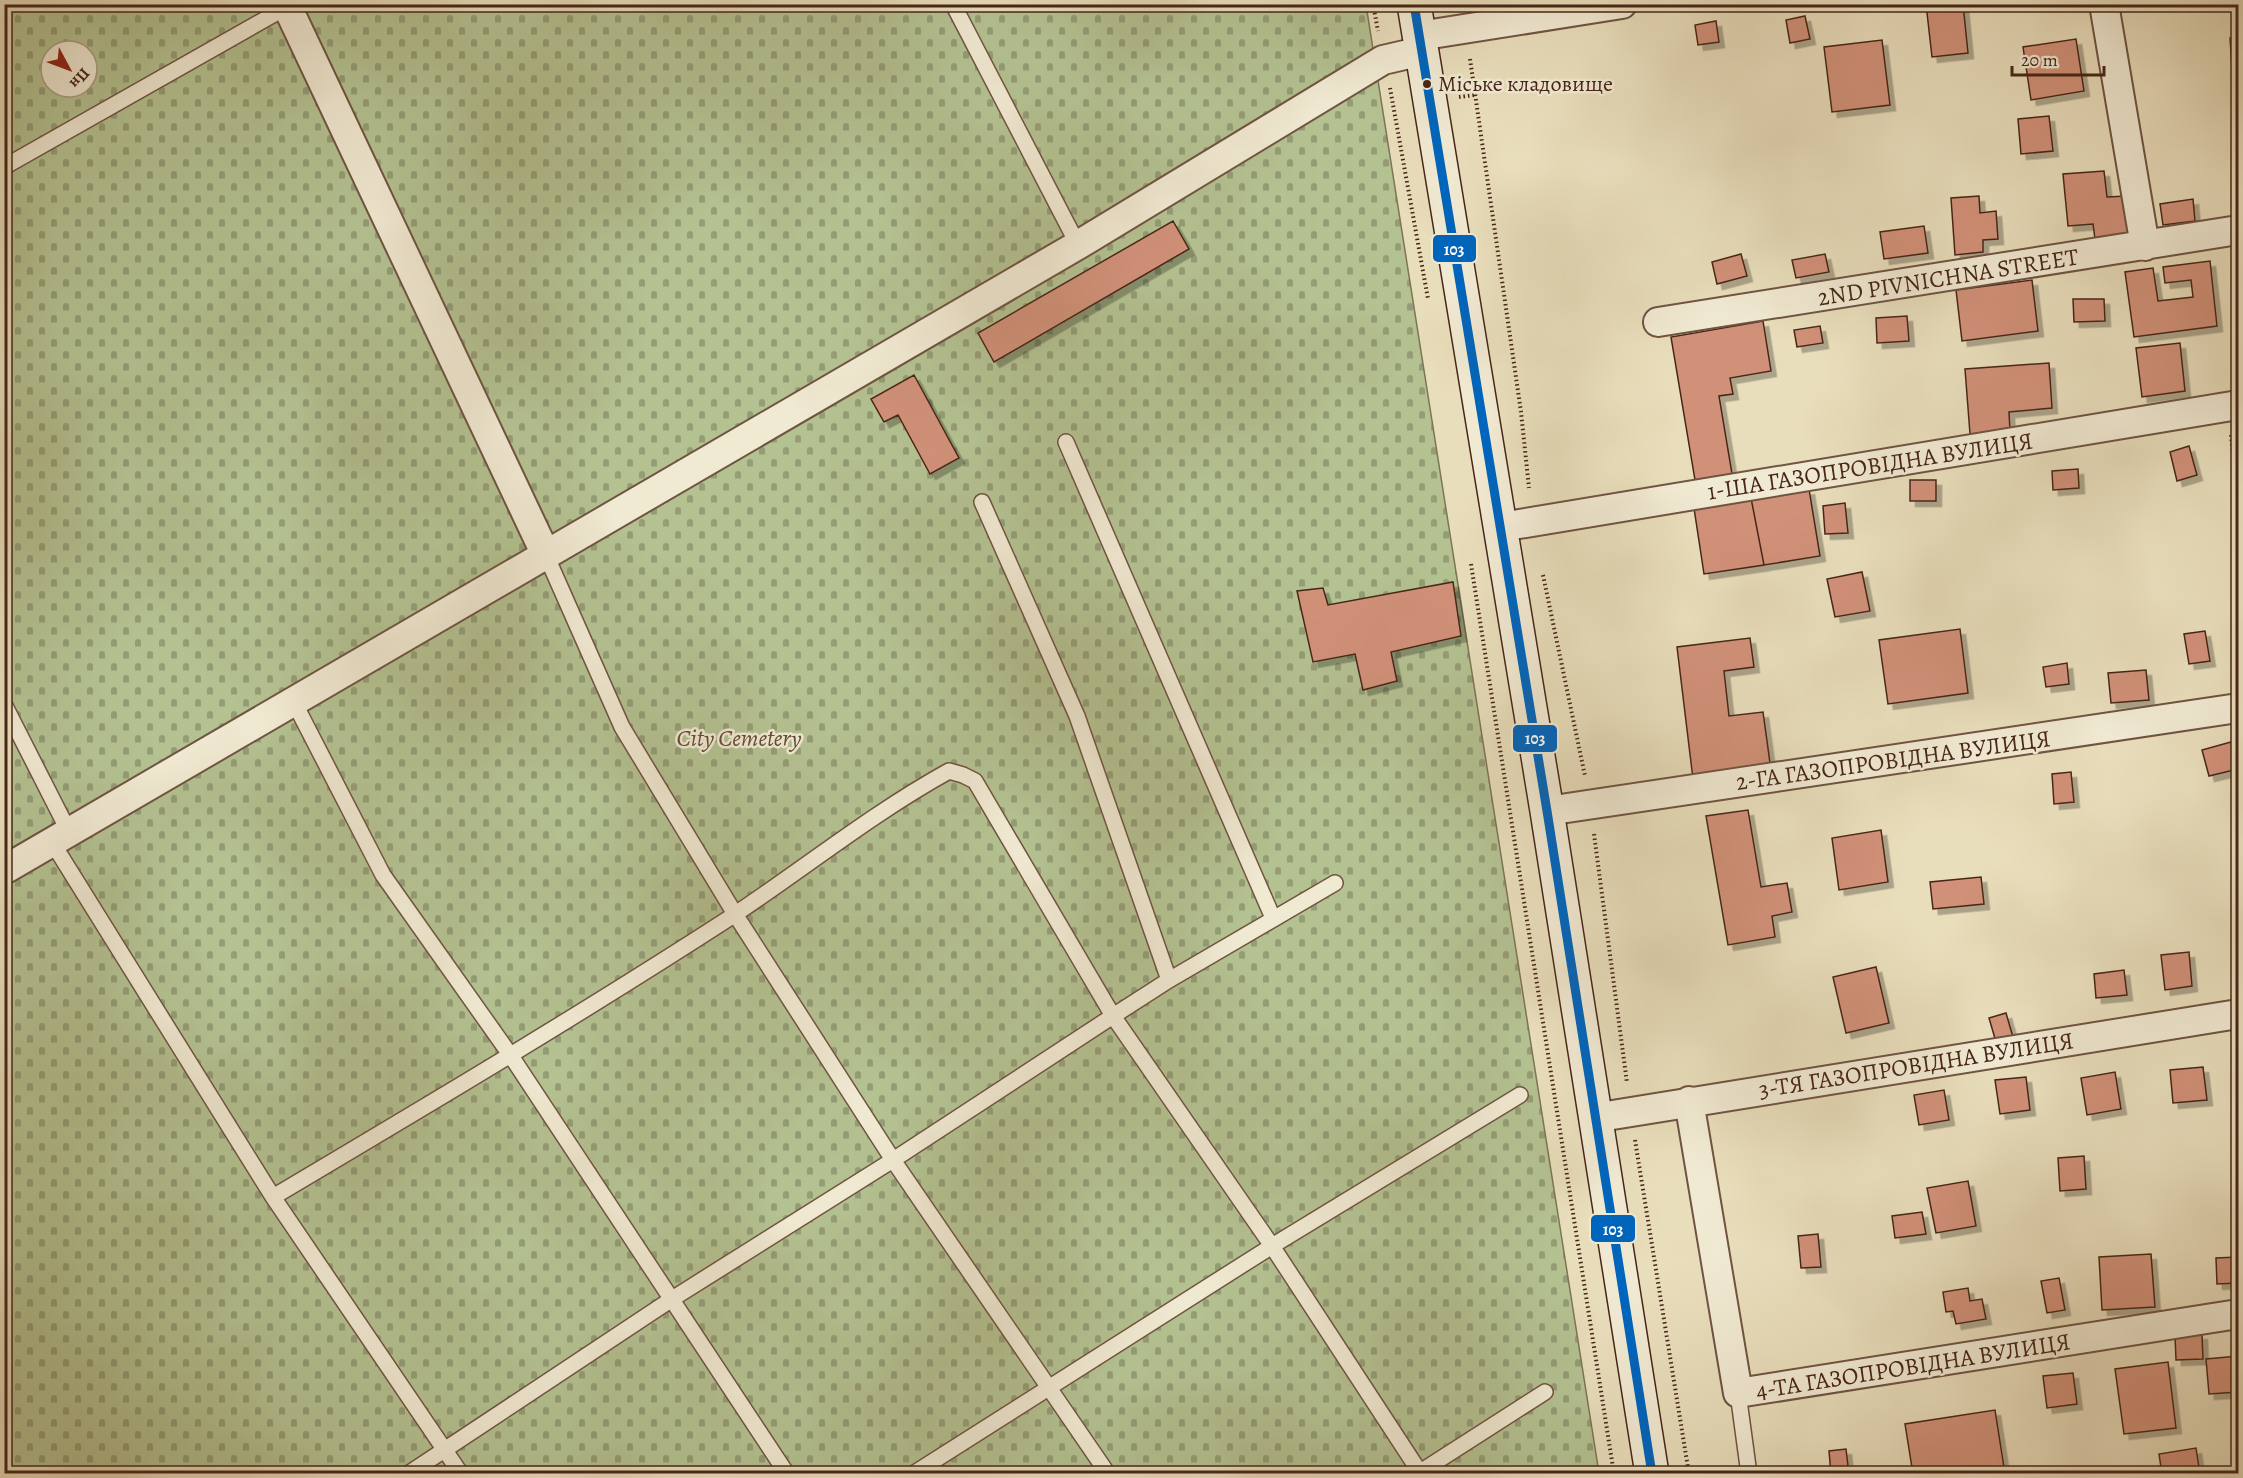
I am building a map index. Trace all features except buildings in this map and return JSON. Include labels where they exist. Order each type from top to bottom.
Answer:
[{"type":"main road","points":[[1418,31],[1516,525],[1547,811],[1652,1473]]},
{"type":"street","points":[[4,870],[1078,245],[1383,60],[1418,31],[1465,29],[1622,4]]},
{"type":"street","points":[[2104,4],[2145,246]]},
{"type":"street","points":[[288,5],[546,555]]},
{"type":"street","name":"2ND PIVNICHNA STREET","points":[[1658,322],[2238,230]]},
{"type":"street","name":"1-ША ГАЗОПРОВІДНА ВУЛИЦЯ","points":[[1516,525],[2233,406]]},
{"type":"street","name":"2-ГА ГАЗОПРОВІДНА ВУЛИЦЯ","points":[[1547,811],[2238,708]]},
{"type":"street","name":"3-ТЯ ГАЗОПРОВІДНА ВУЛИЦЯ","points":[[1594,1118],[2238,1014]]},
{"type":"street","name":"4-ТА ГАЗОПРОВІДНА ВУЛИЦЯ","points":[[1689,1101],[1738,1393],[2238,1314]]},
{"type":"lane","points":[[953,4],[1078,245]]},
{"type":"lane","points":[[4,167],[288,5]]},
{"type":"lane","points":[[1066,442],[1273,918]]},
{"type":"lane","points":[[982,502],[1077,716],[1169,980]]},
{"type":"lane","points":[[546,555],[622,727],[735,914],[893,1160],[1108,1473]]},
{"type":"lane","points":[[294,702],[383,875],[511,1056],[787,1473]]},
{"type":"lane","points":[[4,704],[61,837],[273,1197],[461,1473]]},
{"type":"lane","points":[[273,1197],[511,1056],[735,914],[904,797],[949,771],[975,781],[1113,1016],[1272,1246],[1419,1473],[1545,1392]]},
{"type":"lane","points":[[408,1473],[672,1299],[893,1160],[1169,980],[1335,882]]},
{"type":"lane","points":[[913,1473],[1272,1246],[1520,1095]]},
{"type":"lane","points":[[1738,1393],[1749,1473]]},
{"type":"path","points":[[1373,4],[1429,307]]},
{"type":"path","points":[[1465,29],[1521,412],[1516,525],[1590,804],[1631,1111],[1689,1473]]},
{"type":"path","points":[[2233,406],[2238,500]]},
{"type":"path","points":[[1470,554],[1614,1473]]},
{"type":"green space","name":"City Cemetery","points":[[5,5],[1366,5],[1599,1473],[5,1474]]},
{"type":"transit line","name":"103","points":[[1414,4],[1547,811],[1652,1474]]},
{"type":"place","name":"Міське кладовище","points":[[1427,84]]}]
